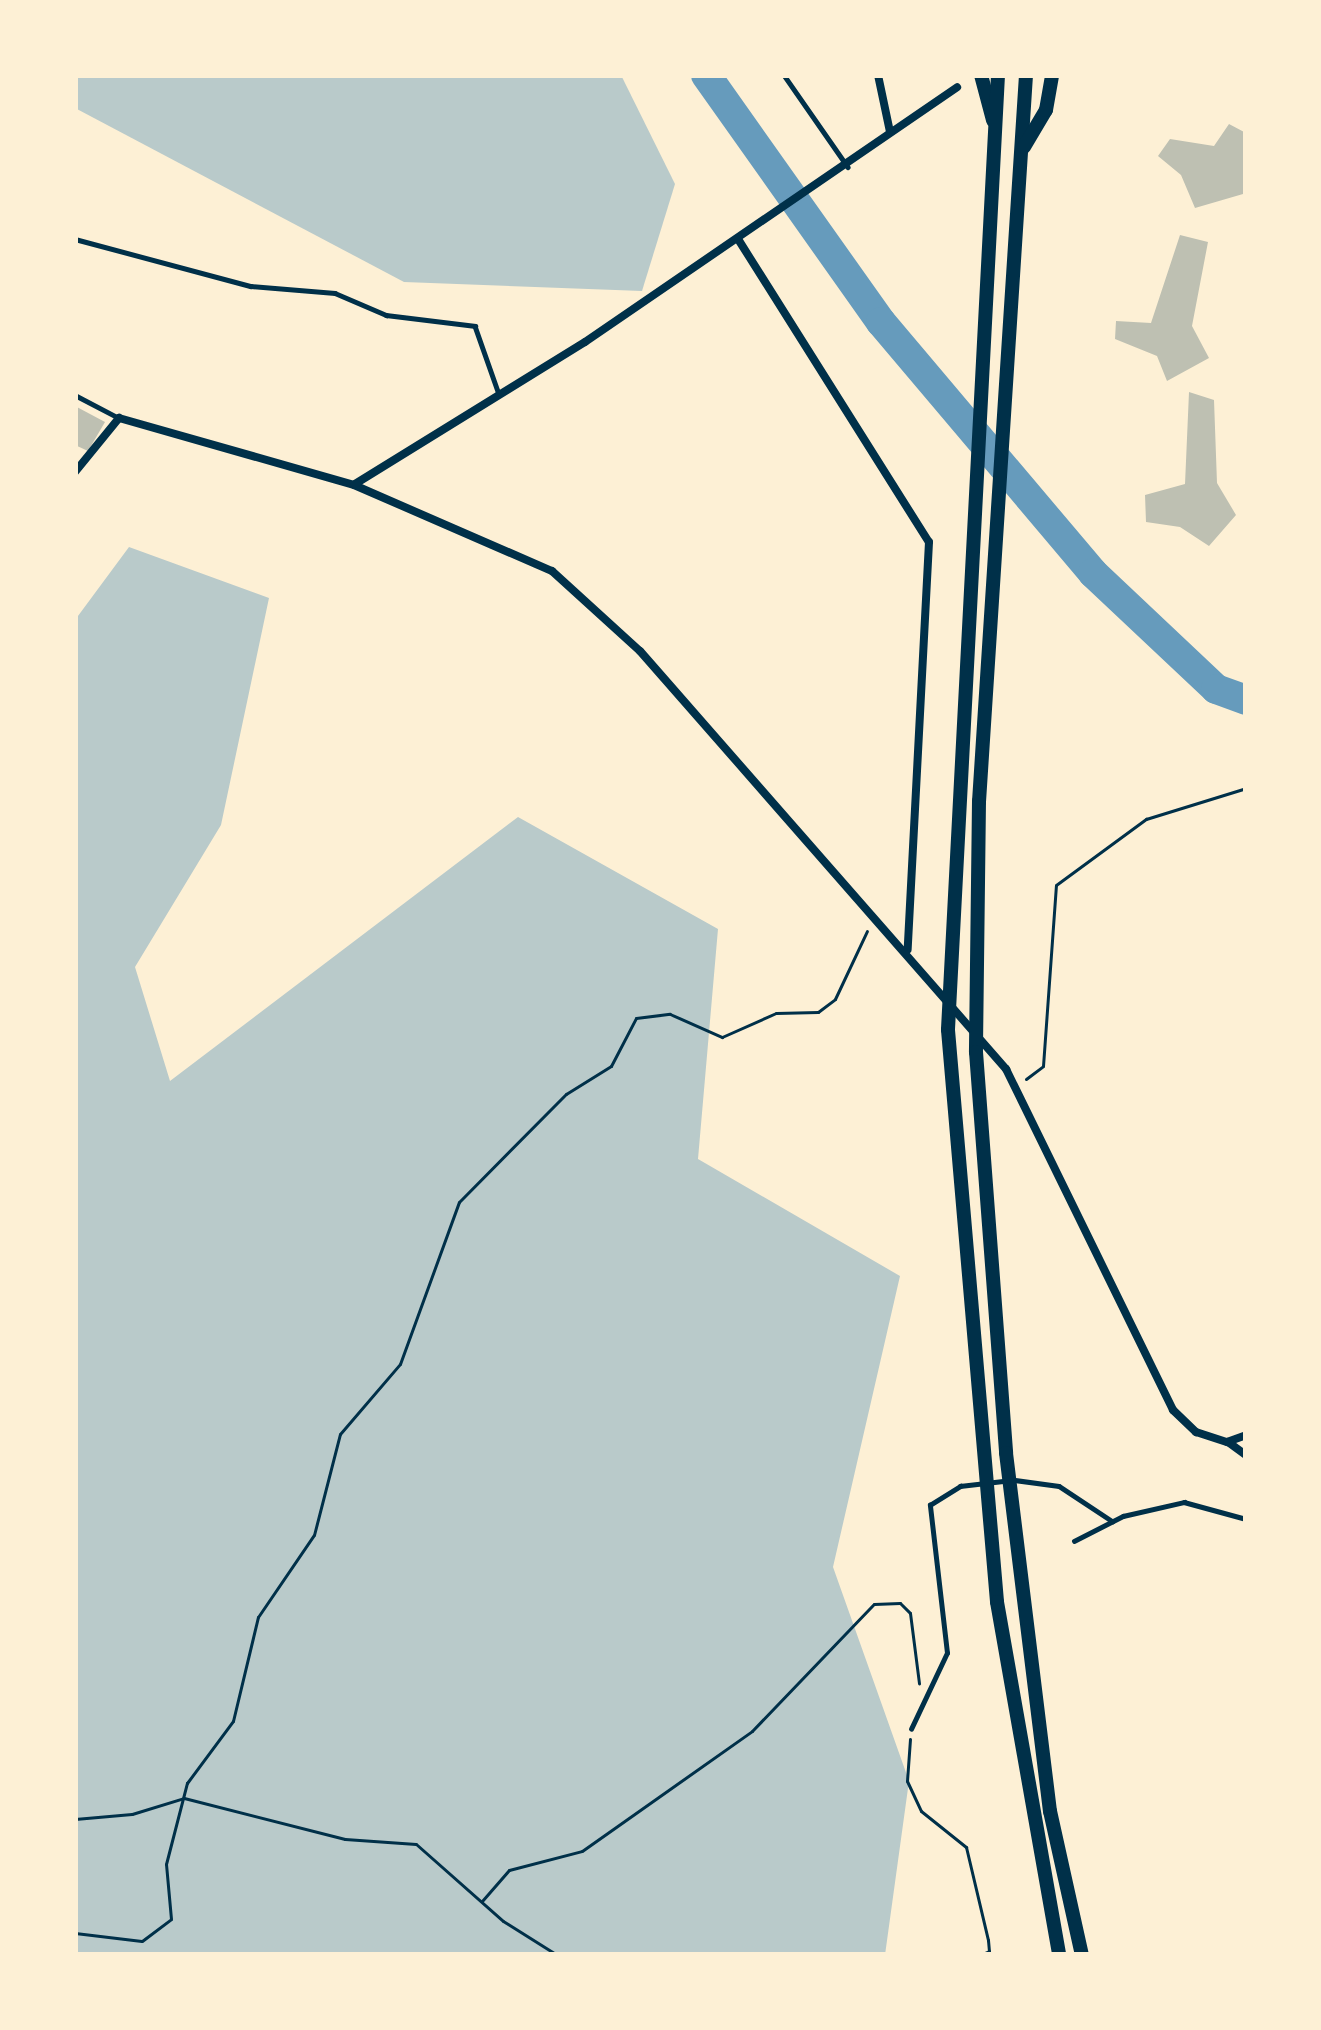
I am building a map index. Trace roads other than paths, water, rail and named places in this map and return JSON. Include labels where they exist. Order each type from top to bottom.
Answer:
[{"type":"highway","points":[[981,75],[995,125]]},
{"type":"highway","points":[[998,75],[948,1030],[998,1602],[1059,1955]]},
{"type":"highway","points":[[1031,75],[1024,104],[980,801],[976,1052],[1006,1453],[1050,1811],[1082,1955]]},
{"type":"highway","points":[[1021,152],[1046,110],[1052,75]]},
{"type":"street","points":[[878,75],[890,133]]},
{"type":"street","points":[[354,484],[845,169],[957,87]]},
{"type":"street","points":[[738,239],[929,542],[908,950]]},
{"type":"street","points":[[75,472],[119,418],[354,484],[551,571],[640,651],[908,950],[1015,1088],[1172,1410],[1196,1432],[1227,1442],[1246,1455]]},
{"type":"street","points":[[1227,1442],[1246,1435]]},
{"type":"lane","points":[[784,75],[845,169]]},
{"type":"lane","points":[[75,239],[250,286],[335,292],[386,315],[475,326],[499,395]]},
{"type":"lane","points":[[75,395],[119,418]]},
{"type":"lane","points":[[911,1729],[947,1653],[949,1622],[929,1525],[940,1496],[1018,1479],[1059,1486],[1112,1521]]},
{"type":"lane","points":[[1074,1541],[1112,1521],[1184,1502],[1246,1519]]},
{"type":"waterway","points":[[706,75],[881,322],[1093,573],[1216,689],[1246,700]]}]
